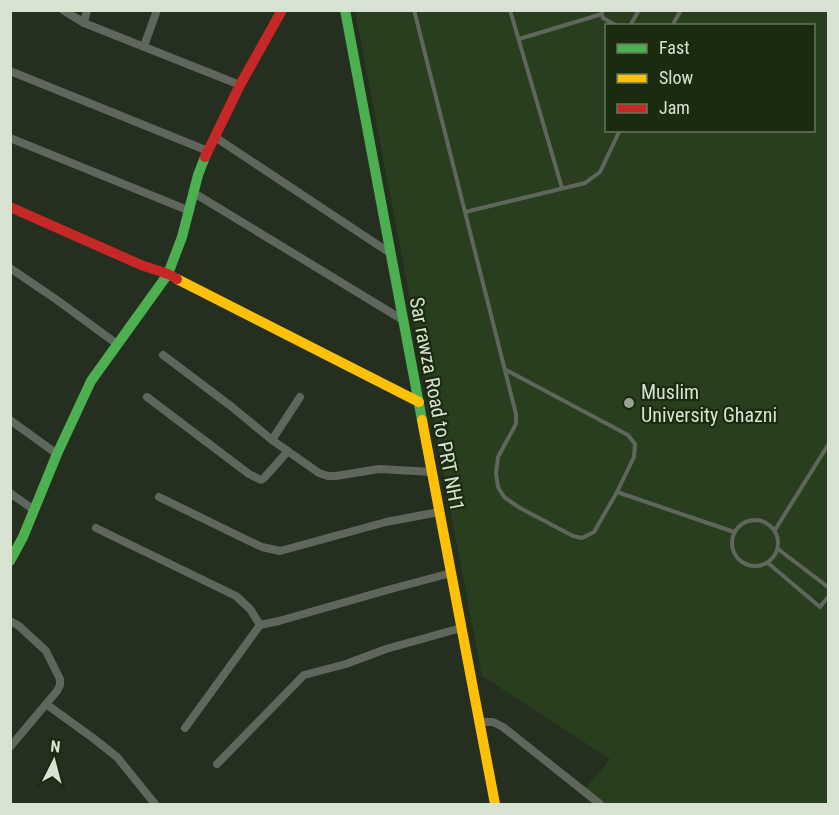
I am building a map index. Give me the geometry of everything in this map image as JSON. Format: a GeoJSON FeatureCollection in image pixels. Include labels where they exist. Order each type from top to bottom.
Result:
{"type":"FeatureCollection","features":[{"type":"Feature","properties":{"kind":"street"},"geometry":{"type":"LineString","coordinates":[[63,10],[84,22],[240,85]]}},
{"type":"Feature","properties":{"kind":"street"},"geometry":{"type":"LineString","coordinates":[[84,22],[87,10]]}},
{"type":"Feature","properties":{"kind":"street"},"geometry":{"type":"LineString","coordinates":[[144,46],[157,10]]}},
{"type":"Feature","properties":{"kind":"street"},"geometry":{"type":"LineString","coordinates":[[10,561],[23,537],[57,454],[91,381],[168,273],[182,237],[198,175],[208,151],[240,85],[282,10]]}},
{"type":"Feature","properties":{"kind":"street","name":"Sar rawza Road to PRT NH1"},"geometry":{"type":"LineString","coordinates":[[345,10],[495,804]]}},
{"type":"Feature","properties":{"kind":"street"},"geometry":{"type":"LineString","coordinates":[[10,71],[208,151]]}},
{"type":"Feature","properties":{"kind":"street"},"geometry":{"type":"LineString","coordinates":[[215,136],[390,253]]}},
{"type":"Feature","properties":{"kind":"street"},"geometry":{"type":"LineString","coordinates":[[10,138],[190,211]]}},
{"type":"Feature","properties":{"kind":"street"},"geometry":{"type":"LineString","coordinates":[[194,193],[403,320]]}},
{"type":"Feature","properties":{"kind":"street"},"geometry":{"type":"LineString","coordinates":[[10,207],[141,265],[168,273],[418,402]]}},
{"type":"Feature","properties":{"kind":"street"},"geometry":{"type":"LineString","coordinates":[[10,268],[117,344]]}},
{"type":"Feature","properties":{"kind":"street"},"geometry":{"type":"LineString","coordinates":[[163,355],[272,440],[328,476],[380,469],[432,472]]}},
{"type":"Feature","properties":{"kind":"street"},"geometry":{"type":"LineString","coordinates":[[147,397],[258,479],[264,478],[288,451]]}},
{"type":"Feature","properties":{"kind":"street"},"geometry":{"type":"LineString","coordinates":[[272,440],[300,397]]}},
{"type":"Feature","properties":{"kind":"street"},"geometry":{"type":"LineString","coordinates":[[10,420],[57,454]]}},
{"type":"Feature","properties":{"kind":"street"},"geometry":{"type":"LineString","coordinates":[[10,493],[34,510]]}},
{"type":"Feature","properties":{"kind":"street"},"geometry":{"type":"LineString","coordinates":[[159,497],[262,547],[280,551],[386,522],[439,512]]}},
{"type":"Feature","properties":{"kind":"street"},"geometry":{"type":"LineString","coordinates":[[96,528],[236,596],[250,609],[260,625]]}},
{"type":"Feature","properties":{"kind":"street"},"geometry":{"type":"LineString","coordinates":[[185,728],[260,625],[451,573]]}},
{"type":"Feature","properties":{"kind":"street"},"geometry":{"type":"LineString","coordinates":[[10,621],[19,626],[46,651],[60,679],[57,691],[14,737],[10,747]]}},
{"type":"Feature","properties":{"kind":"street"},"geometry":{"type":"LineString","coordinates":[[217,764],[304,675],[461,628]]}},
{"type":"Feature","properties":{"kind":"street"},"geometry":{"type":"LineString","coordinates":[[46,704],[117,757],[156,804]]}},
{"type":"Feature","properties":{"kind":"street"},"geometry":{"type":"LineString","coordinates":[[479,722],[493,722],[503,727],[600,804]]}},
{"type":"Feature","properties":{"kind":"lane"},"geometry":{"type":"LineString","coordinates":[[414,10],[516,414],[516,424],[498,458],[496,473],[498,487],[504,497],[520,508],[573,536],[582,538],[594,532],[633,458],[635,444],[628,435],[505,370]]}},
{"type":"Feature","properties":{"kind":"lane"},"geometry":{"type":"LineString","coordinates":[[510,10],[562,188]]}},
{"type":"Feature","properties":{"kind":"lane"},"geometry":{"type":"LineString","coordinates":[[631,24],[639,10]]}},
{"type":"Feature","properties":{"kind":"lane"},"geometry":{"type":"LineString","coordinates":[[673,24],[681,10]]}},
{"type":"Feature","properties":{"kind":"lane"},"geometry":{"type":"LineString","coordinates":[[519,39],[602,12],[603,18],[614,24]]}},
{"type":"Feature","properties":{"kind":"lane"},"geometry":{"type":"LineString","coordinates":[[465,212],[585,183],[600,172],[619,132]]}},
{"type":"Feature","properties":{"kind":"lane"},"geometry":{"type":"LineString","coordinates":[[775,531],[828,445]]}},
{"type":"Feature","properties":{"kind":"lane"},"geometry":{"type":"LineString","coordinates":[[617,492],[734,532]]}},
{"type":"Feature","properties":{"kind":"lane"},"geometry":{"type":"LineString","coordinates":[[754,520],[762,521],[775,531],[778,549],[774,558],[768,563],[754,567],[746,565],[735,556],[732,540],[739,526],[754,520]]}},
{"type":"Feature","properties":{"kind":"lane"},"geometry":{"type":"LineString","coordinates":[[778,549],[828,587]]}},
{"type":"Feature","properties":{"kind":"lane"},"geometry":{"type":"LineString","coordinates":[[768,563],[820,607],[828,597]]}},
{"type":"Feature","properties":{"kind":"shaded area","name":"Muslim University Ghazni"},"geometry":{"type":"Polygon","coordinates":[[[355,11],[828,11],[828,804],[605,804],[585,789],[610,759],[482,676],[355,11]]]}},
{"type":"Feature","properties":{"kind":"traffic: fast"},"geometry":{"type":"LineString","coordinates":[[345,10],[422,420]]}},
{"type":"Feature","properties":{"kind":"traffic: fast"},"geometry":{"type":"LineString","coordinates":[[10,561],[23,537],[57,454],[91,381],[168,274],[182,237],[205,157]]}},
{"type":"Feature","properties":{"kind":"traffic: slow"},"geometry":{"type":"LineString","coordinates":[[177,279],[419,402]]}},
{"type":"Feature","properties":{"kind":"traffic: slow"},"geometry":{"type":"LineString","coordinates":[[422,420],[495,804]]}},
{"type":"Feature","properties":{"kind":"traffic: jam"},"geometry":{"type":"LineString","coordinates":[[205,157],[240,85],[282,10]]}},
{"type":"Feature","properties":{"kind":"traffic: jam"},"geometry":{"type":"LineString","coordinates":[[10,207],[177,279]]}},
{"type":"Feature","properties":{"kind":"place","name":"Muslim University Ghazni"},"geometry":{"type":"Point","coordinates":[629,403]}}]}
